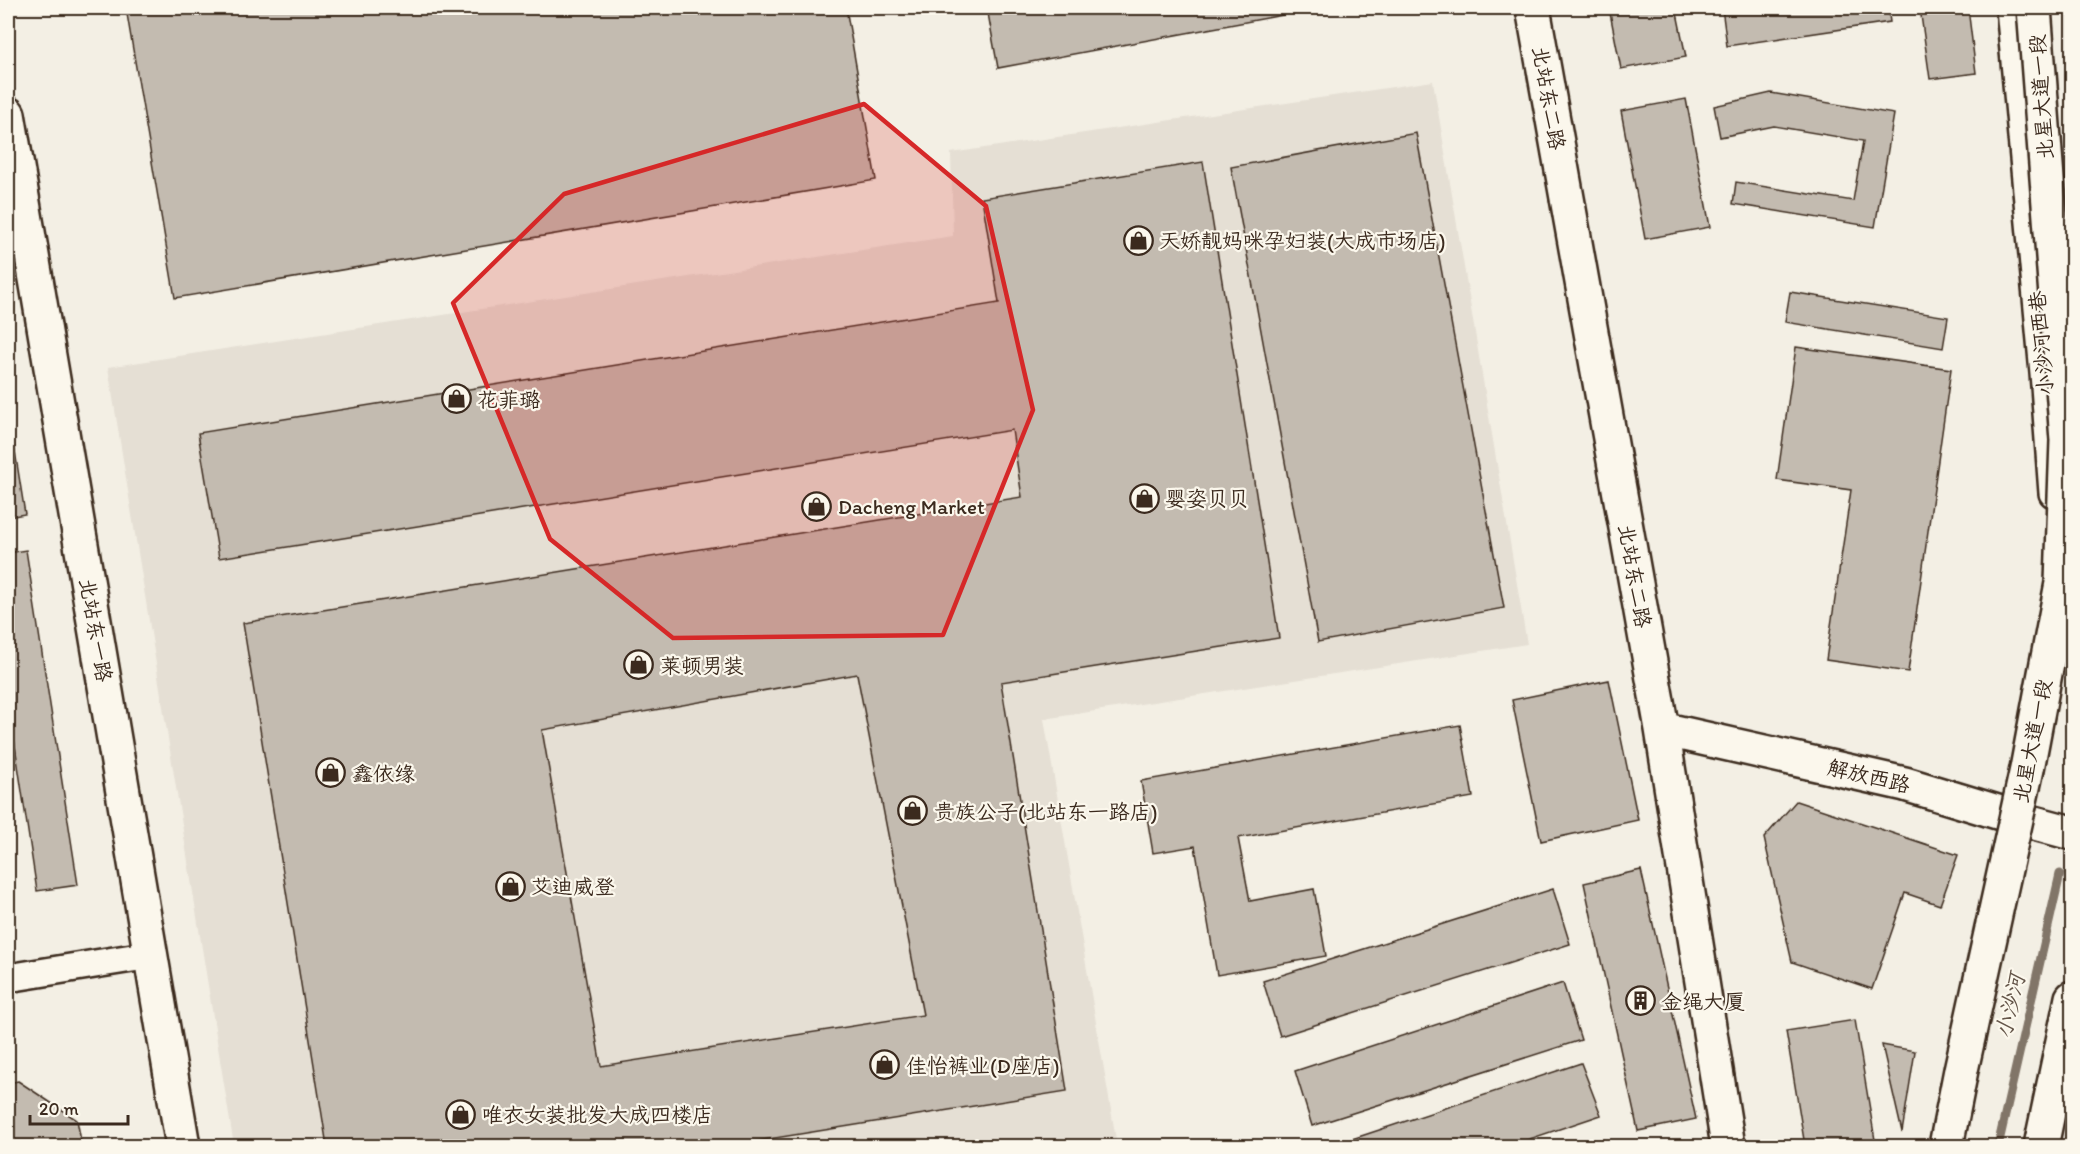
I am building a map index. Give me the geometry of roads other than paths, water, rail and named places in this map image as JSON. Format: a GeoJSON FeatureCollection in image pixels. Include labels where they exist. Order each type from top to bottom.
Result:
{"type":"FeatureCollection","features":[{"type":"Feature","properties":{"kind":"main road","name":"北站东二路"},"geometry":{"type":"LineString","coordinates":[[1533,8],[1662,729],[1728,1146]]}},
{"type":"Feature","properties":{"kind":"main road","name":"北星大道一段"},"geometry":{"type":"LineString","coordinates":[[1946,1146],[2027,769],[2062,583],[2067,440],[2034,8]]}},
{"type":"Feature","properties":{"kind":"main road","name":"北站东一路"},"geometry":{"type":"LineString","coordinates":[[8,114],[183,1146]]}},
{"type":"Feature","properties":{"kind":"main road","name":"解放西路"},"geometry":{"type":"LineString","coordinates":[[1662,729],[1905,783],[2073,833]]}},
{"type":"Feature","properties":{"kind":"main road"},"geometry":{"type":"LineString","coordinates":[[2041,1146],[2073,998]]}},
{"type":"Feature","properties":{"kind":"street","name":"小沙河西巷"},"geometry":{"type":"LineString","coordinates":[[2010,8],[2044,373],[2054,514],[2052,602],[2027,821]]}},
{"type":"Feature","properties":{"kind":"street"},"geometry":{"type":"LineString","coordinates":[[8,978],[151,955]]}},
{"type":"Feature","properties":{"kind":"waterway","name":"小沙河"},"geometry":{"type":"LineString","coordinates":[[1998,1146],[2060,874]]}},
{"type":"Feature","properties":{"kind":"place","name":"天娇靓妈咪孕妇装(大成市场店)"},"geometry":{"type":"Point","coordinates":[1138,240]}},
{"type":"Feature","properties":{"kind":"place","name":"花菲璐"},"geometry":{"type":"Point","coordinates":[456,399]}},
{"type":"Feature","properties":{"kind":"place","name":"婴姿贝贝"},"geometry":{"type":"Point","coordinates":[1144,498]}},
{"type":"Feature","properties":{"kind":"place","name":"Dacheng Market"},"geometry":{"type":"Point","coordinates":[817,506]}},
{"type":"Feature","properties":{"kind":"place","name":"莱顿男装"},"geometry":{"type":"Point","coordinates":[639,665]}},
{"type":"Feature","properties":{"kind":"place","name":"鑫依缘"},"geometry":{"type":"Point","coordinates":[331,773]}},
{"type":"Feature","properties":{"kind":"place","name":"贵族公子(北站东一路店)"},"geometry":{"type":"Point","coordinates":[913,811]}},
{"type":"Feature","properties":{"kind":"place","name":"艾迪威登"},"geometry":{"type":"Point","coordinates":[510,886]}},
{"type":"Feature","properties":{"kind":"place","name":"金绳大厦"},"geometry":{"type":"Point","coordinates":[1640,1001]}},
{"type":"Feature","properties":{"kind":"place","name":"佳怡裤业(D座店)"},"geometry":{"type":"Point","coordinates":[885,1065]}},
{"type":"Feature","properties":{"kind":"place","name":"唯衣女装批发大成四楼店"},"geometry":{"type":"Point","coordinates":[461,1114]}}]}
